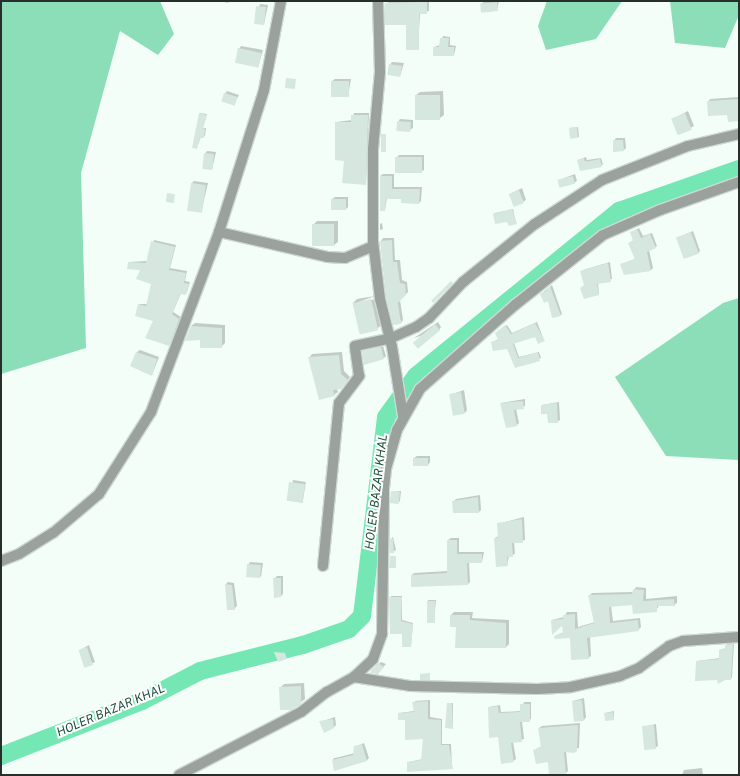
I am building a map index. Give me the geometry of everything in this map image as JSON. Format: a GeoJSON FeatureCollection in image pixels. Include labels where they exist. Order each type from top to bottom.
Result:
{"type":"FeatureCollection","features":[{"type":"Feature","properties":{"kind":"street"},"geometry":{"type":"LineString","coordinates":[[1,561],[19,554],[53,533],[99,494],[123,461],[151,412],[219,232],[264,90],[281,1]]}},
{"type":"Feature","properties":{"kind":"street"},"geometry":{"type":"LineString","coordinates":[[378,1],[380,72],[373,149],[373,246],[380,299],[395,366],[403,412]]}},
{"type":"Feature","properties":{"kind":"street"},"geometry":{"type":"LineString","coordinates":[[323,566],[339,403],[359,376],[354,349],[355,346],[389,338],[416,327],[430,318],[463,282],[535,224],[602,180],[688,146],[739,134]]}},
{"type":"Feature","properties":{"kind":"street"},"geometry":{"type":"LineString","coordinates":[[180,775],[301,712],[327,692],[354,677],[373,659],[381,642],[384,488],[392,443],[403,412],[420,390],[584,248],[603,235],[641,218],[739,182]]}},
{"type":"Feature","properties":{"kind":"street"},"geometry":{"type":"LineString","coordinates":[[219,232],[327,256],[344,258],[373,246]]}},
{"type":"Feature","properties":{"kind":"street"},"geometry":{"type":"LineString","coordinates":[[354,677],[411,686],[537,689],[571,687],[620,676],[639,668],[669,646],[683,642],[739,637]]}},
{"type":"Feature","properties":{"kind":"green space"},"geometry":{"type":"Polygon","coordinates":[[[1,1],[160,1],[174,34],[158,55],[120,31],[81,173],[86,348],[1,374],[1,1]]]}},
{"type":"Feature","properties":{"kind":"green space"},"geometry":{"type":"Polygon","coordinates":[[[547,1],[622,1],[596,39],[546,50],[538,26],[547,1]]]}},
{"type":"Feature","properties":{"kind":"green space"},"geometry":{"type":"Polygon","coordinates":[[[670,1],[739,1],[739,15],[725,48],[675,43],[670,1]]]}},
{"type":"Feature","properties":{"kind":"green space"},"geometry":{"type":"Polygon","coordinates":[[[739,298],[739,460],[666,456],[615,377],[723,303],[739,298]]]}},
{"type":"Feature","properties":{"kind":"building"},"geometry":{"type":"Polygon","coordinates":[[[427,2],[427,14],[419,14],[419,50],[406,50],[406,25],[385,25],[385,3],[427,2]]]}},
{"type":"Feature","properties":{"kind":"building"},"geometry":{"type":"Polygon","coordinates":[[[497,2],[498,11],[481,13],[480,4],[497,2]]]}},
{"type":"Feature","properties":{"kind":"building"},"geometry":{"type":"Polygon","coordinates":[[[256,6],[266,7],[264,25],[254,24],[256,6]]]}},
{"type":"Feature","properties":{"kind":"building"},"geometry":{"type":"Polygon","coordinates":[[[440,38],[449,38],[448,47],[454,47],[454,56],[433,56],[433,47],[439,47],[440,38]]]}},
{"type":"Feature","properties":{"kind":"building"},"geometry":{"type":"Polygon","coordinates":[[[238,48],[261,53],[258,68],[235,63],[238,48]]]}},
{"type":"Feature","properties":{"kind":"building"},"geometry":{"type":"Polygon","coordinates":[[[389,64],[402,66],[400,77],[387,75],[389,64]]]}},
{"type":"Feature","properties":{"kind":"building"},"geometry":{"type":"Polygon","coordinates":[[[286,78],[296,79],[295,89],[285,88],[286,78]]]}},
{"type":"Feature","properties":{"kind":"building"},"geometry":{"type":"Polygon","coordinates":[[[331,81],[349,81],[349,97],[331,97],[331,81]]]}},
{"type":"Feature","properties":{"kind":"building"},"geometry":{"type":"Polygon","coordinates":[[[224,93],[237,97],[235,106],[221,102],[224,93]]]}},
{"type":"Feature","properties":{"kind":"building"},"geometry":{"type":"Polygon","coordinates":[[[415,95],[440,95],[440,120],[415,120],[415,95]]]}},
{"type":"Feature","properties":{"kind":"building"},"geometry":{"type":"Polygon","coordinates":[[[739,99],[739,121],[728,122],[727,115],[708,116],[707,101],[739,99]]]}},
{"type":"Feature","properties":{"kind":"building"},"geometry":{"type":"Polygon","coordinates":[[[199,113],[207,115],[203,128],[205,129],[204,138],[200,138],[197,149],[192,148],[199,113]]]}},
{"type":"Feature","properties":{"kind":"building"},"geometry":{"type":"Polygon","coordinates":[[[685,113],[692,130],[678,135],[671,119],[685,113]]]}},
{"type":"Feature","properties":{"kind":"building"},"geometry":{"type":"Polygon","coordinates":[[[351,115],[368,115],[366,185],[342,183],[344,161],[335,160],[335,122],[351,122],[351,115]]]}},
{"type":"Feature","properties":{"kind":"building"},"geometry":{"type":"Polygon","coordinates":[[[397,121],[411,122],[410,132],[396,131],[397,121]]]}},
{"type":"Feature","properties":{"kind":"building"},"geometry":{"type":"Polygon","coordinates":[[[577,127],[578,138],[570,139],[569,128],[577,127]]]}},
{"type":"Feature","properties":{"kind":"building"},"geometry":{"type":"Polygon","coordinates":[[[381,134],[386,134],[386,152],[381,152],[381,134]]]}},
{"type":"Feature","properties":{"kind":"building"},"geometry":{"type":"Polygon","coordinates":[[[613,140],[623,140],[624,151],[613,152],[613,140]]]}},
{"type":"Feature","properties":{"kind":"building"},"geometry":{"type":"Polygon","coordinates":[[[204,153],[214,154],[212,170],[202,169],[204,153]]]}},
{"type":"Feature","properties":{"kind":"building"},"geometry":{"type":"Polygon","coordinates":[[[395,157],[422,157],[422,173],[395,173],[395,157]]]}},
{"type":"Feature","properties":{"kind":"building"},"geometry":{"type":"Polygon","coordinates":[[[584,158],[585,162],[600,159],[602,167],[580,171],[577,160],[584,158]]]}},
{"type":"Feature","properties":{"kind":"building"},"geometry":{"type":"Polygon","coordinates":[[[380,176],[392,176],[392,189],[420,189],[419,204],[401,203],[401,199],[386,199],[385,211],[380,211],[380,176]]]}},
{"type":"Feature","properties":{"kind":"building"},"geometry":{"type":"Polygon","coordinates":[[[573,176],[575,184],[559,188],[557,180],[573,176]]]}},
{"type":"Feature","properties":{"kind":"building"},"geometry":{"type":"Polygon","coordinates":[[[191,183],[206,185],[202,213],[187,211],[191,183]]]}},
{"type":"Feature","properties":{"kind":"building"},"geometry":{"type":"Polygon","coordinates":[[[519,190],[524,203],[514,207],[509,194],[519,190]]]}},
{"type":"Feature","properties":{"kind":"building"},"geometry":{"type":"Polygon","coordinates":[[[167,193],[175,194],[174,203],[166,202],[167,193]]]}},
{"type":"Feature","properties":{"kind":"building"},"geometry":{"type":"Polygon","coordinates":[[[331,199],[346,199],[346,210],[331,210],[331,199]]]}},
{"type":"Feature","properties":{"kind":"building"},"geometry":{"type":"Polygon","coordinates":[[[512,209],[517,224],[509,226],[507,222],[495,224],[493,214],[512,209]]]}},
{"type":"Feature","properties":{"kind":"building"},"geometry":{"type":"Polygon","coordinates":[[[312,224],[334,224],[334,246],[312,246],[312,224]]]}},
{"type":"Feature","properties":{"kind":"building"},"geometry":{"type":"Polygon","coordinates":[[[637,229],[641,238],[650,234],[656,248],[647,252],[651,271],[624,275],[620,264],[635,259],[628,243],[633,241],[630,232],[637,229]]]}},
{"type":"Feature","properties":{"kind":"building"},"geometry":{"type":"Polygon","coordinates":[[[691,232],[699,254],[684,259],[676,237],[691,232]]]}},
{"type":"Feature","properties":{"kind":"building"},"geometry":{"type":"Polygon","coordinates":[[[392,240],[393,262],[397,262],[400,283],[405,284],[406,295],[398,303],[401,324],[393,325],[386,297],[380,241],[392,240]]]}},
{"type":"Feature","properties":{"kind":"building"},"geometry":{"type":"Polygon","coordinates":[[[151,241],[175,247],[169,270],[186,273],[184,283],[189,284],[186,295],[180,294],[172,314],[179,319],[169,346],[145,338],[153,321],[135,316],[138,304],[146,306],[151,284],[136,279],[140,270],[127,269],[128,262],[146,263],[151,241]]]}},
{"type":"Feature","properties":{"kind":"building"},"geometry":{"type":"Polygon","coordinates":[[[608,263],[611,282],[597,284],[599,295],[584,299],[580,288],[584,285],[580,271],[608,263]]]}},
{"type":"Feature","properties":{"kind":"building"},"geometry":{"type":"Polygon","coordinates":[[[451,281],[453,283],[433,303],[431,301],[451,281]]]}},
{"type":"Feature","properties":{"kind":"building"},"geometry":{"type":"Polygon","coordinates":[[[550,286],[561,316],[552,318],[548,301],[544,303],[540,294],[546,291],[550,286]]]}},
{"type":"Feature","properties":{"kind":"building"},"geometry":{"type":"Polygon","coordinates":[[[371,299],[378,330],[360,334],[352,303],[371,299]]]}},
{"type":"Feature","properties":{"kind":"building"},"geometry":{"type":"Polygon","coordinates":[[[535,323],[545,341],[538,344],[535,337],[513,344],[518,358],[538,352],[540,361],[515,368],[507,349],[493,351],[491,342],[498,340],[495,333],[505,325],[511,334],[535,323]]]}},
{"type":"Feature","properties":{"kind":"building"},"geometry":{"type":"Polygon","coordinates":[[[435,324],[440,330],[418,349],[413,343],[435,324]]]}},
{"type":"Feature","properties":{"kind":"building"},"geometry":{"type":"Polygon","coordinates":[[[191,326],[222,328],[222,348],[200,348],[200,340],[185,341],[191,326]]]}},
{"type":"Feature","properties":{"kind":"building"},"geometry":{"type":"Polygon","coordinates":[[[381,347],[384,359],[364,365],[362,351],[381,347]]]}},
{"type":"Feature","properties":{"kind":"building"},"geometry":{"type":"Polygon","coordinates":[[[136,352],[157,359],[152,376],[130,366],[136,352]]]}},
{"type":"Feature","properties":{"kind":"building"},"geometry":{"type":"Polygon","coordinates":[[[339,355],[341,374],[348,380],[341,389],[333,390],[335,396],[319,400],[308,357],[339,355]]]}},
{"type":"Feature","properties":{"kind":"building"},"geometry":{"type":"Polygon","coordinates":[[[461,392],[465,414],[453,416],[449,394],[461,392]]]}},
{"type":"Feature","properties":{"kind":"building"},"geometry":{"type":"Polygon","coordinates":[[[523,401],[524,409],[514,410],[517,426],[506,428],[500,403],[523,401]]]}},
{"type":"Feature","properties":{"kind":"building"},"geometry":{"type":"Polygon","coordinates":[[[557,403],[558,423],[548,423],[547,414],[541,414],[541,405],[557,403]]]}},
{"type":"Feature","properties":{"kind":"building"},"geometry":{"type":"Polygon","coordinates":[[[413,458],[428,458],[428,466],[413,466],[413,458]]]}},
{"type":"Feature","properties":{"kind":"building"},"geometry":{"type":"Polygon","coordinates":[[[289,482],[305,484],[303,503],[287,501],[289,482]]]}},
{"type":"Feature","properties":{"kind":"building"},"geometry":{"type":"Polygon","coordinates":[[[391,491],[400,492],[399,504],[390,503],[391,491]]]}},
{"type":"Feature","properties":{"kind":"building"},"geometry":{"type":"Polygon","coordinates":[[[478,497],[479,513],[453,513],[452,501],[478,497]]]}},
{"type":"Feature","properties":{"kind":"building"},"geometry":{"type":"Polygon","coordinates":[[[522,519],[523,543],[512,543],[513,557],[507,557],[508,566],[496,567],[494,538],[498,538],[497,523],[522,519]]]}},
{"type":"Feature","properties":{"kind":"building"},"geometry":{"type":"Polygon","coordinates":[[[390,539],[393,539],[394,553],[390,553],[390,539]]]}},
{"type":"Feature","properties":{"kind":"building"},"geometry":{"type":"Polygon","coordinates":[[[447,540],[457,540],[457,554],[482,554],[482,563],[467,563],[468,585],[411,587],[411,575],[447,573],[447,540]]]}},
{"type":"Feature","properties":{"kind":"building"},"geometry":{"type":"Polygon","coordinates":[[[390,556],[396,556],[396,568],[389,568],[390,556]]]}},
{"type":"Feature","properties":{"kind":"building"},"geometry":{"type":"Polygon","coordinates":[[[247,564],[261,565],[260,578],[246,577],[247,564]]]}},
{"type":"Feature","properties":{"kind":"building"},"geometry":{"type":"Polygon","coordinates":[[[273,578],[281,578],[281,597],[274,598],[273,578]]]}},
{"type":"Feature","properties":{"kind":"building"},"geometry":{"type":"Polygon","coordinates":[[[225,584],[232,585],[235,610],[227,610],[225,584]]]}},
{"type":"Feature","properties":{"kind":"building"},"geometry":{"type":"Polygon","coordinates":[[[633,589],[644,590],[643,601],[674,599],[675,606],[657,606],[657,612],[633,614],[632,605],[609,607],[610,623],[638,620],[639,631],[587,638],[589,659],[571,660],[570,638],[555,639],[554,636],[563,633],[562,626],[552,635],[551,620],[563,619],[563,615],[575,614],[575,629],[594,623],[588,595],[632,594],[633,589]]]}},
{"type":"Feature","properties":{"kind":"building"},"geometry":{"type":"Polygon","coordinates":[[[389,597],[402,597],[401,621],[413,624],[411,647],[402,647],[402,634],[390,634],[389,597]]]}},
{"type":"Feature","properties":{"kind":"building"},"geometry":{"type":"Polygon","coordinates":[[[427,601],[435,601],[435,623],[427,623],[427,601]]]}},
{"type":"Feature","properties":{"kind":"building"},"geometry":{"type":"Polygon","coordinates":[[[450,615],[470,615],[470,620],[506,623],[506,648],[455,648],[456,627],[450,627],[450,615]]]}},
{"type":"Feature","properties":{"kind":"building"},"geometry":{"type":"Polygon","coordinates":[[[733,644],[731,680],[725,680],[718,684],[717,680],[695,681],[696,661],[719,659],[719,650],[725,649],[725,645],[733,644]]]}},
{"type":"Feature","properties":{"kind":"building"},"geometry":{"type":"Polygon","coordinates":[[[87,647],[93,665],[84,668],[78,650],[87,647]]]}},
{"type":"Feature","properties":{"kind":"building"},"geometry":{"type":"Polygon","coordinates":[[[274,652],[285,653],[287,659],[278,662],[274,652]]]}},
{"type":"Feature","properties":{"kind":"building"},"geometry":{"type":"Polygon","coordinates":[[[378,663],[384,667],[378,674],[370,673],[378,663]]]}},
{"type":"Feature","properties":{"kind":"building"},"geometry":{"type":"Polygon","coordinates":[[[430,673],[430,680],[420,680],[420,674],[430,673]]]}},
{"type":"Feature","properties":{"kind":"building"},"geometry":{"type":"Polygon","coordinates":[[[301,686],[301,704],[291,710],[280,710],[279,687],[301,686]]]}},
{"type":"Feature","properties":{"kind":"building"},"geometry":{"type":"Polygon","coordinates":[[[582,700],[584,721],[574,722],[572,701],[582,700]]]}},
{"type":"Feature","properties":{"kind":"building"},"geometry":{"type":"Polygon","coordinates":[[[428,701],[428,719],[441,720],[441,745],[449,745],[453,769],[407,772],[407,762],[421,760],[423,739],[405,740],[405,720],[398,720],[398,713],[414,712],[412,702],[428,701]]]}},
{"type":"Feature","properties":{"kind":"building"},"geometry":{"type":"Polygon","coordinates":[[[447,703],[452,703],[453,729],[445,728],[447,703]]]}},
{"type":"Feature","properties":{"kind":"building"},"geometry":{"type":"Polygon","coordinates":[[[520,704],[530,704],[530,722],[520,722],[522,742],[511,743],[514,762],[501,764],[498,737],[489,738],[488,707],[498,706],[499,713],[520,712],[520,704]]]}},
{"type":"Feature","properties":{"kind":"building"},"geometry":{"type":"Polygon","coordinates":[[[613,712],[614,720],[605,721],[604,713],[613,712]]]}},
{"type":"Feature","properties":{"kind":"building"},"geometry":{"type":"Polygon","coordinates":[[[333,719],[334,728],[324,733],[319,721],[333,719]]]}},
{"type":"Feature","properties":{"kind":"building"},"geometry":{"type":"Polygon","coordinates":[[[578,725],[577,751],[574,753],[564,752],[566,774],[549,775],[548,762],[536,764],[533,750],[541,747],[538,728],[578,725]]]}},
{"type":"Feature","properties":{"kind":"building"},"geometry":{"type":"Polygon","coordinates":[[[654,725],[656,749],[644,750],[642,726],[654,725]]]}},
{"type":"Feature","properties":{"kind":"building"},"geometry":{"type":"Polygon","coordinates":[[[362,744],[367,761],[334,771],[332,760],[353,755],[354,746],[362,744]]]}},
{"type":"Feature","properties":{"kind":"waterway","name":"HOLER BAZAR KHAL"},"geometry":{"type":"LineString","coordinates":[[1,756],[142,701],[200,671],[303,645],[349,629],[362,616],[386,417],[416,376],[619,211],[739,169]]}}]}
